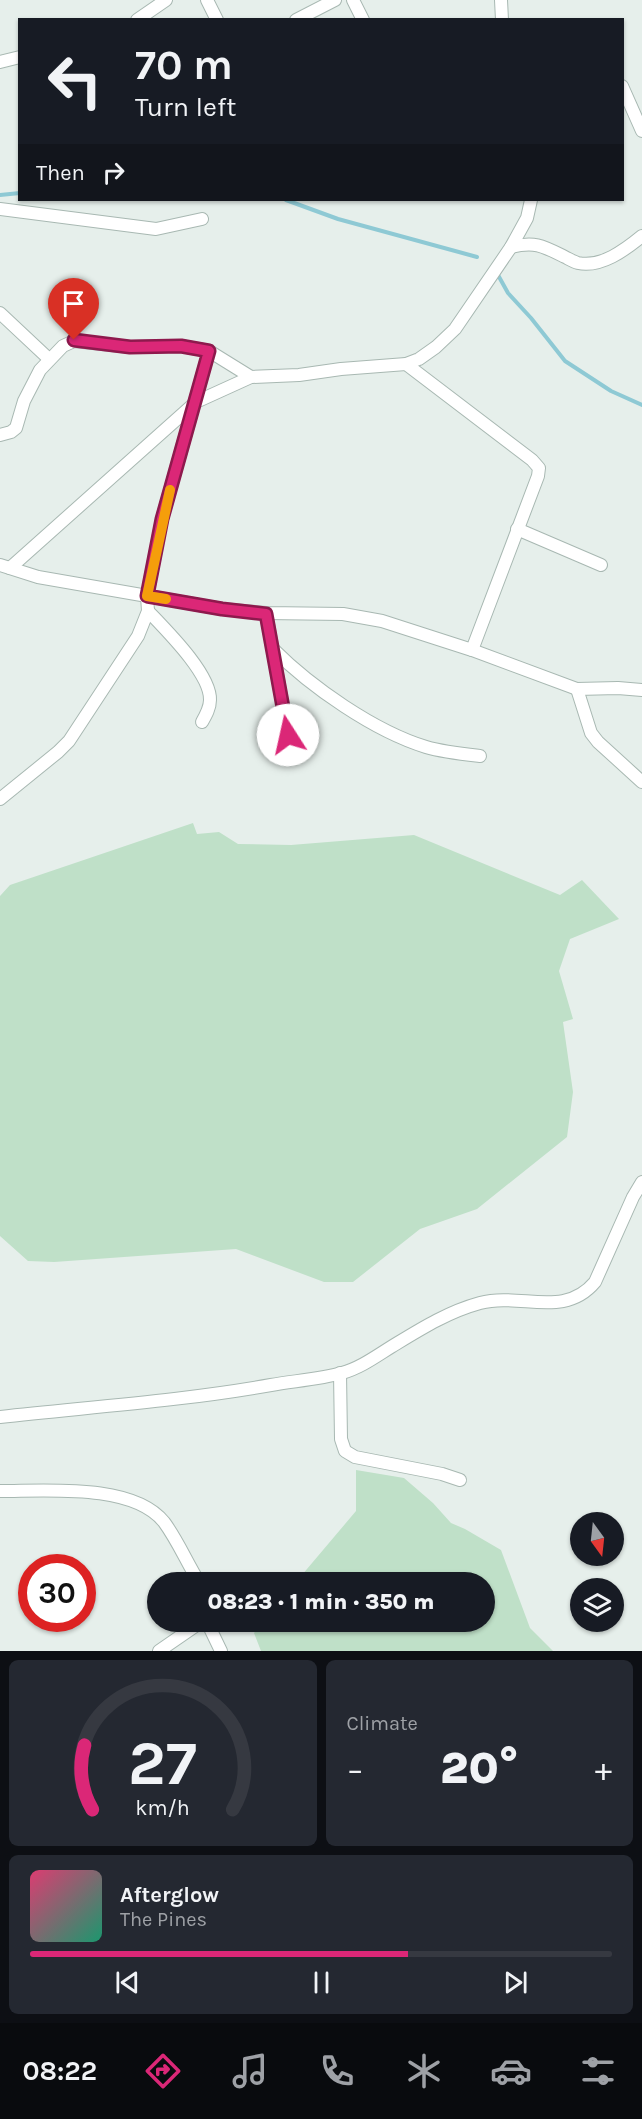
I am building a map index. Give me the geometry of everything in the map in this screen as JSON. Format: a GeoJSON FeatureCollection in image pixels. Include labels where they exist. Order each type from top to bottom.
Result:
{"type":"FeatureCollection","features":[{"type":"Feature","properties":{"kind":"street"},"geometry":{"type":"LineString","coordinates":[[140,18],[166,0]]}},
{"type":"Feature","properties":{"kind":"street"},"geometry":{"type":"LineString","coordinates":[[207,0],[216,18]]}},
{"type":"Feature","properties":{"kind":"street"},"geometry":{"type":"LineString","coordinates":[[300,18],[335,0]]}},
{"type":"Feature","properties":{"kind":"street"},"geometry":{"type":"LineString","coordinates":[[353,0],[362,18]]}},
{"type":"Feature","properties":{"kind":"street"},"geometry":{"type":"LineString","coordinates":[[501,0],[502,18]]}},
{"type":"Feature","properties":{"kind":"street"},"geometry":{"type":"LineString","coordinates":[[0,62],[18,58]]}},
{"type":"Feature","properties":{"kind":"street"},"geometry":{"type":"LineString","coordinates":[[624,90],[642,131]]}},
{"type":"Feature","properties":{"kind":"street"},"geometry":{"type":"LineString","coordinates":[[5,566],[196,402],[251,377],[299,375],[406,364],[428,353],[455,329],[511,248],[527,218],[531,201]]}},
{"type":"Feature","properties":{"kind":"street"},"geometry":{"type":"LineString","coordinates":[[0,209],[156,229],[202,219]]}},
{"type":"Feature","properties":{"kind":"street"},"geometry":{"type":"LineString","coordinates":[[511,248],[528,243],[538,245],[578,263],[597,263],[616,255],[642,236]]}},
{"type":"Feature","properties":{"kind":"street"},"geometry":{"type":"LineString","coordinates":[[0,314],[49,359]]}},
{"type":"Feature","properties":{"kind":"street"},"geometry":{"type":"LineString","coordinates":[[0,435],[16,428],[24,401],[40,370],[63,346],[74,340],[130,347],[181,346],[209,351],[251,377]]}},
{"type":"Feature","properties":{"kind":"street"},"geometry":{"type":"LineString","coordinates":[[0,799],[69,741],[138,636],[148,611],[147,596],[162,519],[209,351]]}},
{"type":"Feature","properties":{"kind":"street"},"geometry":{"type":"LineString","coordinates":[[406,364],[537,464],[539,468],[538,477],[472,650]]}},
{"type":"Feature","properties":{"kind":"street"},"geometry":{"type":"LineString","coordinates":[[517,529],[601,565]]}},
{"type":"Feature","properties":{"kind":"street"},"geometry":{"type":"LineString","coordinates":[[5,566],[38,577],[222,609],[266,614],[343,614],[382,621],[472,650],[577,689],[642,690]]}},
{"type":"Feature","properties":{"kind":"street"},"geometry":{"type":"LineString","coordinates":[[148,611],[182,649],[207,686],[210,699],[208,711],[202,722]]}},
{"type":"Feature","properties":{"kind":"street"},"geometry":{"type":"LineString","coordinates":[[266,614],[288,735]]}},
{"type":"Feature","properties":{"kind":"street"},"geometry":{"type":"LineString","coordinates":[[273,649],[316,685],[361,716],[397,736],[428,748],[480,756]]}},
{"type":"Feature","properties":{"kind":"street"},"geometry":{"type":"LineString","coordinates":[[577,689],[591,733],[642,782]]}},
{"type":"Feature","properties":{"kind":"street"},"geometry":{"type":"LineString","coordinates":[[0,1418],[220,1394],[340,1373],[367,1362],[427,1325],[465,1308],[497,1300],[562,1303],[586,1293],[596,1282],[633,1197],[642,1182]]}},
{"type":"Feature","properties":{"kind":"street"},"geometry":{"type":"LineString","coordinates":[[340,1373],[341,1439],[345,1451],[355,1457],[442,1474],[460,1480]]}},
{"type":"Feature","properties":{"kind":"street"},"geometry":{"type":"LineString","coordinates":[[0,1491],[108,1494],[140,1503],[162,1521],[193,1572]]}},
{"type":"Feature","properties":{"kind":"street"},"geometry":{"type":"LineString","coordinates":[[159,1651],[187,1632]]}},
{"type":"Feature","properties":{"kind":"street"},"geometry":{"type":"LineString","coordinates":[[212,1632],[221,1651]]}},
{"type":"Feature","properties":{"kind":"green space"},"geometry":{"type":"Polygon","coordinates":[[[193,823],[197,834],[219,832],[238,844],[291,845],[414,835],[560,895],[582,880],[619,919],[570,939],[559,971],[573,1019],[563,1022],[573,1092],[567,1137],[477,1209],[420,1229],[353,1282],[324,1282],[236,1249],[54,1262],[28,1261],[0,1236],[0,896],[10,885],[193,823]]]}},
{"type":"Feature","properties":{"kind":"green space"},"geometry":{"type":"Polygon","coordinates":[[[356,1470],[404,1478],[433,1503],[451,1523],[501,1550],[530,1628],[553,1651],[261,1651],[255,1632],[495,1632],[495,1572],[304,1572],[356,1511],[356,1470]]]}},
{"type":"Feature","properties":{"kind":"waterway"},"geometry":{"type":"LineString","coordinates":[[0,195],[18,193]]}},
{"type":"Feature","properties":{"kind":"waterway"},"geometry":{"type":"LineString","coordinates":[[289,201],[338,219],[477,257]]}},
{"type":"Feature","properties":{"kind":"waterway"},"geometry":{"type":"LineString","coordinates":[[498,275],[508,293],[565,361],[611,391],[642,405]]}},
{"type":"Feature","properties":{"kind":"slow traffic"},"geometry":{"type":"LineString","coordinates":[[166,599],[147,596],[170,490]]}},
{"type":"Feature","properties":{"kind":"route"},"geometry":{"type":"LineString","coordinates":[[74,340],[130,347],[181,346],[209,351],[162,519],[147,596],[266,614],[288,735]]}}]}
